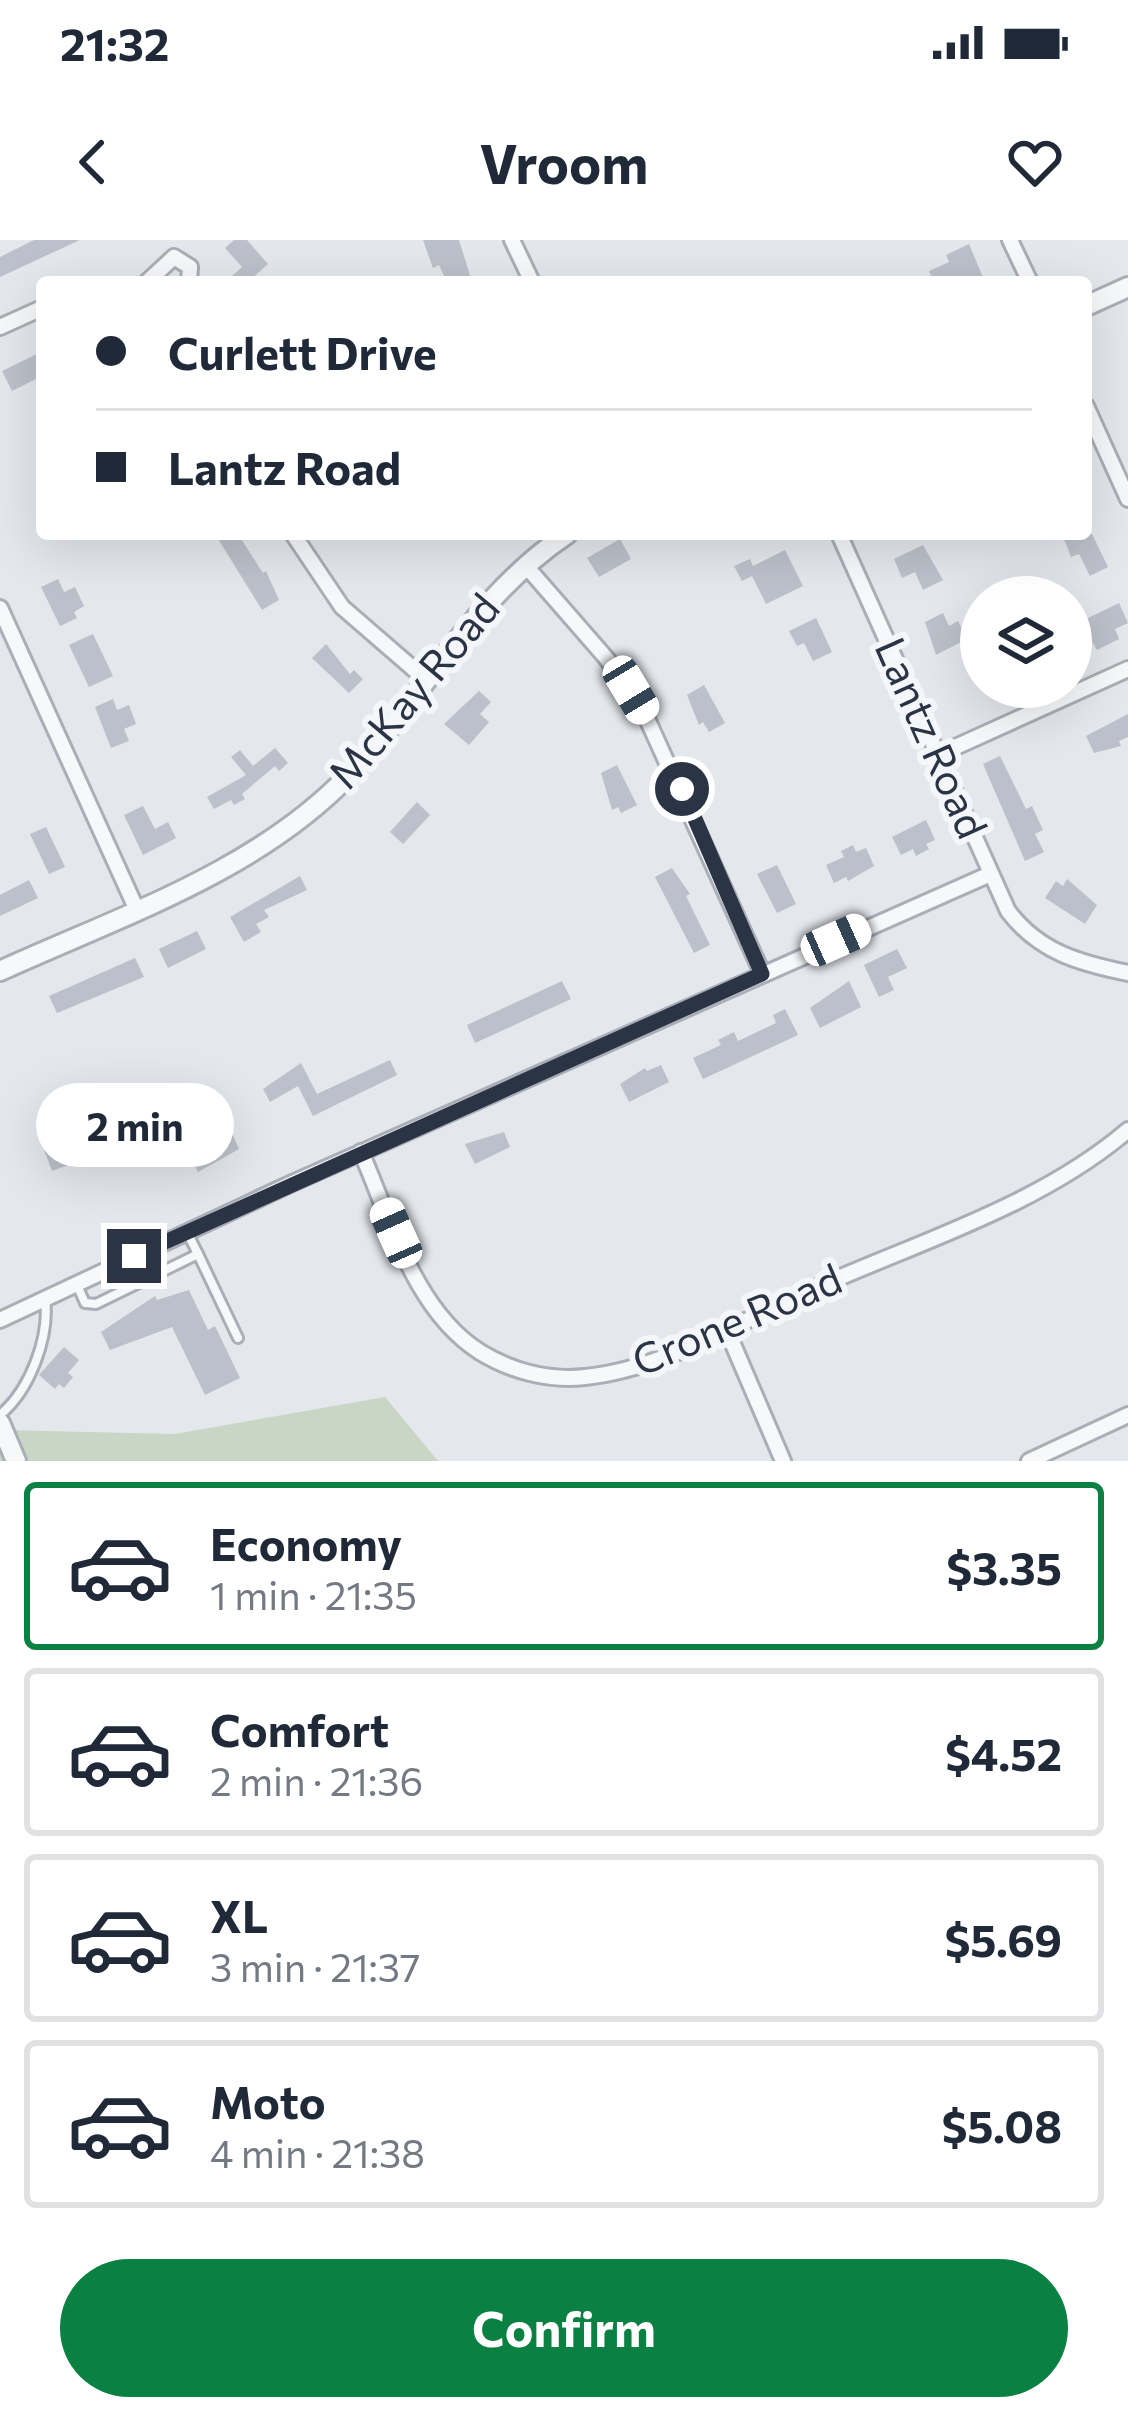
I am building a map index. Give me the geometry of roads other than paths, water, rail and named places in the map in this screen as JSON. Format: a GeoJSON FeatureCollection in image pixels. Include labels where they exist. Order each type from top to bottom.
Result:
{"type":"FeatureCollection","features":[{"type":"Feature","properties":{"kind":"street"},"geometry":{"type":"LineString","coordinates":[[512,240],[529,276]]}},
{"type":"Feature","properties":{"kind":"street"},"geometry":{"type":"LineString","coordinates":[[1010,240],[1027,276]]}},
{"type":"Feature","properties":{"kind":"street"},"geometry":{"type":"LineString","coordinates":[[153,276],[174,257],[190,267],[189,276]]}},
{"type":"Feature","properties":{"kind":"street"},"geometry":{"type":"LineString","coordinates":[[1092,303],[1128,287]]}},
{"type":"Feature","properties":{"kind":"street"},"geometry":{"type":"LineString","coordinates":[[0,327],[36,311]]}},
{"type":"Feature","properties":{"kind":"street"},"geometry":{"type":"LineString","coordinates":[[1092,419],[1128,499]]}},
{"type":"Feature","properties":{"kind":"street"},"geometry":{"type":"LineString","coordinates":[[297,540],[342,607],[424,679]]}},
{"type":"Feature","properties":{"kind":"street","name":"McKay Road"},"geometry":{"type":"LineString","coordinates":[[0,971],[247,854],[290,826],[348,776],[475,614],[558,540]]}},
{"type":"Feature","properties":{"kind":"street","name":"Lantz Road"},"geometry":{"type":"LineString","coordinates":[[0,1320],[361,1152],[988,874],[940,754],[842,540]]}},
{"type":"Feature","properties":{"kind":"street"},"geometry":{"type":"LineString","coordinates":[[526,566],[608,659],[644,712],[762,974]]}},
{"type":"Feature","properties":{"kind":"street"},"geometry":{"type":"LineString","coordinates":[[0,608],[136,908]]}},
{"type":"Feature","properties":{"kind":"street"},"geometry":{"type":"LineString","coordinates":[[940,754],[1128,669]]}},
{"type":"Feature","properties":{"kind":"street"},"geometry":{"type":"LineString","coordinates":[[988,874],[1016,922],[1044,946],[1083,964],[1128,973]]}},
{"type":"Feature","properties":{"kind":"street","name":"Crone Road"},"geometry":{"type":"LineString","coordinates":[[361,1152],[423,1290],[452,1329],[494,1359],[530,1373],[581,1378],[656,1360],[1029,1193],[1084,1164],[1128,1130]]}},
{"type":"Feature","properties":{"kind":"street"},"geometry":{"type":"LineString","coordinates":[[726,1328],[783,1461]]}},
{"type":"Feature","properties":{"kind":"street"},"geometry":{"type":"LineString","coordinates":[[1029,1461],[1128,1415]]}},
{"type":"Feature","properties":{"kind":"street"},"geometry":{"type":"LineString","coordinates":[[0,1419],[16,1461]]}},
{"type":"Feature","properties":{"kind":"lane"},"geometry":{"type":"LineString","coordinates":[[187,1232],[238,1338]]}},
{"type":"Feature","properties":{"kind":"lane"},"geometry":{"type":"LineString","coordinates":[[76,1283],[90,1306],[198,1254]]}},
{"type":"Feature","properties":{"kind":"lane"},"geometry":{"type":"LineString","coordinates":[[0,1419],[17,1401],[48,1324],[45,1299]]}}]}
